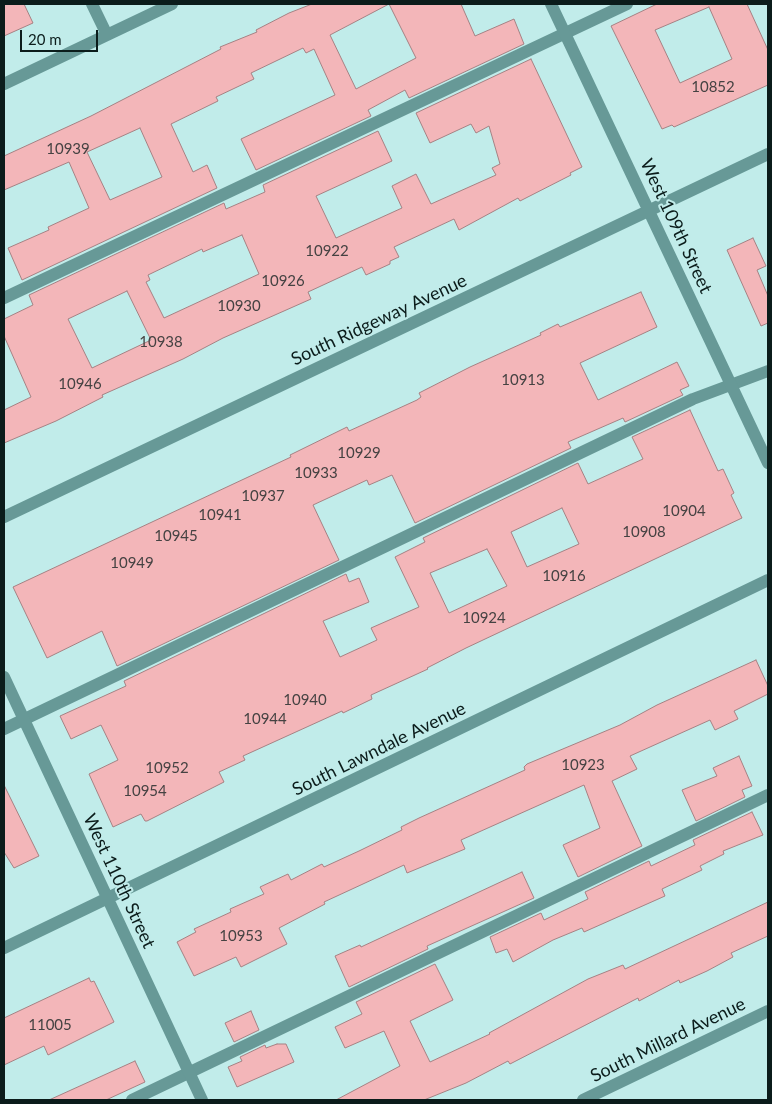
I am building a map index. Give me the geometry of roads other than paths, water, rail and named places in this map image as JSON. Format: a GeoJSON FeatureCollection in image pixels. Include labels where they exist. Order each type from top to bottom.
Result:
{"type":"FeatureCollection","features":[{"type":"Feature","properties":{"kind":"street"},"geometry":{"type":"LineString","coordinates":[[92,4],[106,35]]}},
{"type":"Feature","properties":{"kind":"street"},"geometry":{"type":"LineString","coordinates":[[4,84],[172,4]]}},
{"type":"Feature","properties":{"kind":"street","name":"West 109th Street"},"geometry":{"type":"LineString","coordinates":[[552,4],[768,463]]}},
{"type":"Feature","properties":{"kind":"street"},"geometry":{"type":"LineString","coordinates":[[4,298],[627,4]]}},
{"type":"Feature","properties":{"kind":"street","name":"South Ridgeway Avenue"},"geometry":{"type":"LineString","coordinates":[[4,517],[768,154]]}},
{"type":"Feature","properties":{"kind":"street"},"geometry":{"type":"LineString","coordinates":[[4,729],[693,399],[768,371]]}},
{"type":"Feature","properties":{"kind":"street","name":"South Lawndale Avenue"},"geometry":{"type":"LineString","coordinates":[[4,948],[768,580]]}},
{"type":"Feature","properties":{"kind":"street","name":"West 110th Street"},"geometry":{"type":"LineString","coordinates":[[4,677],[202,1100]]}},
{"type":"Feature","properties":{"kind":"street"},"geometry":{"type":"LineString","coordinates":[[132,1100],[768,795]]}},
{"type":"Feature","properties":{"kind":"street","name":"South Millard Avenue"},"geometry":{"type":"LineString","coordinates":[[583,1100],[768,1012]]}}]}
